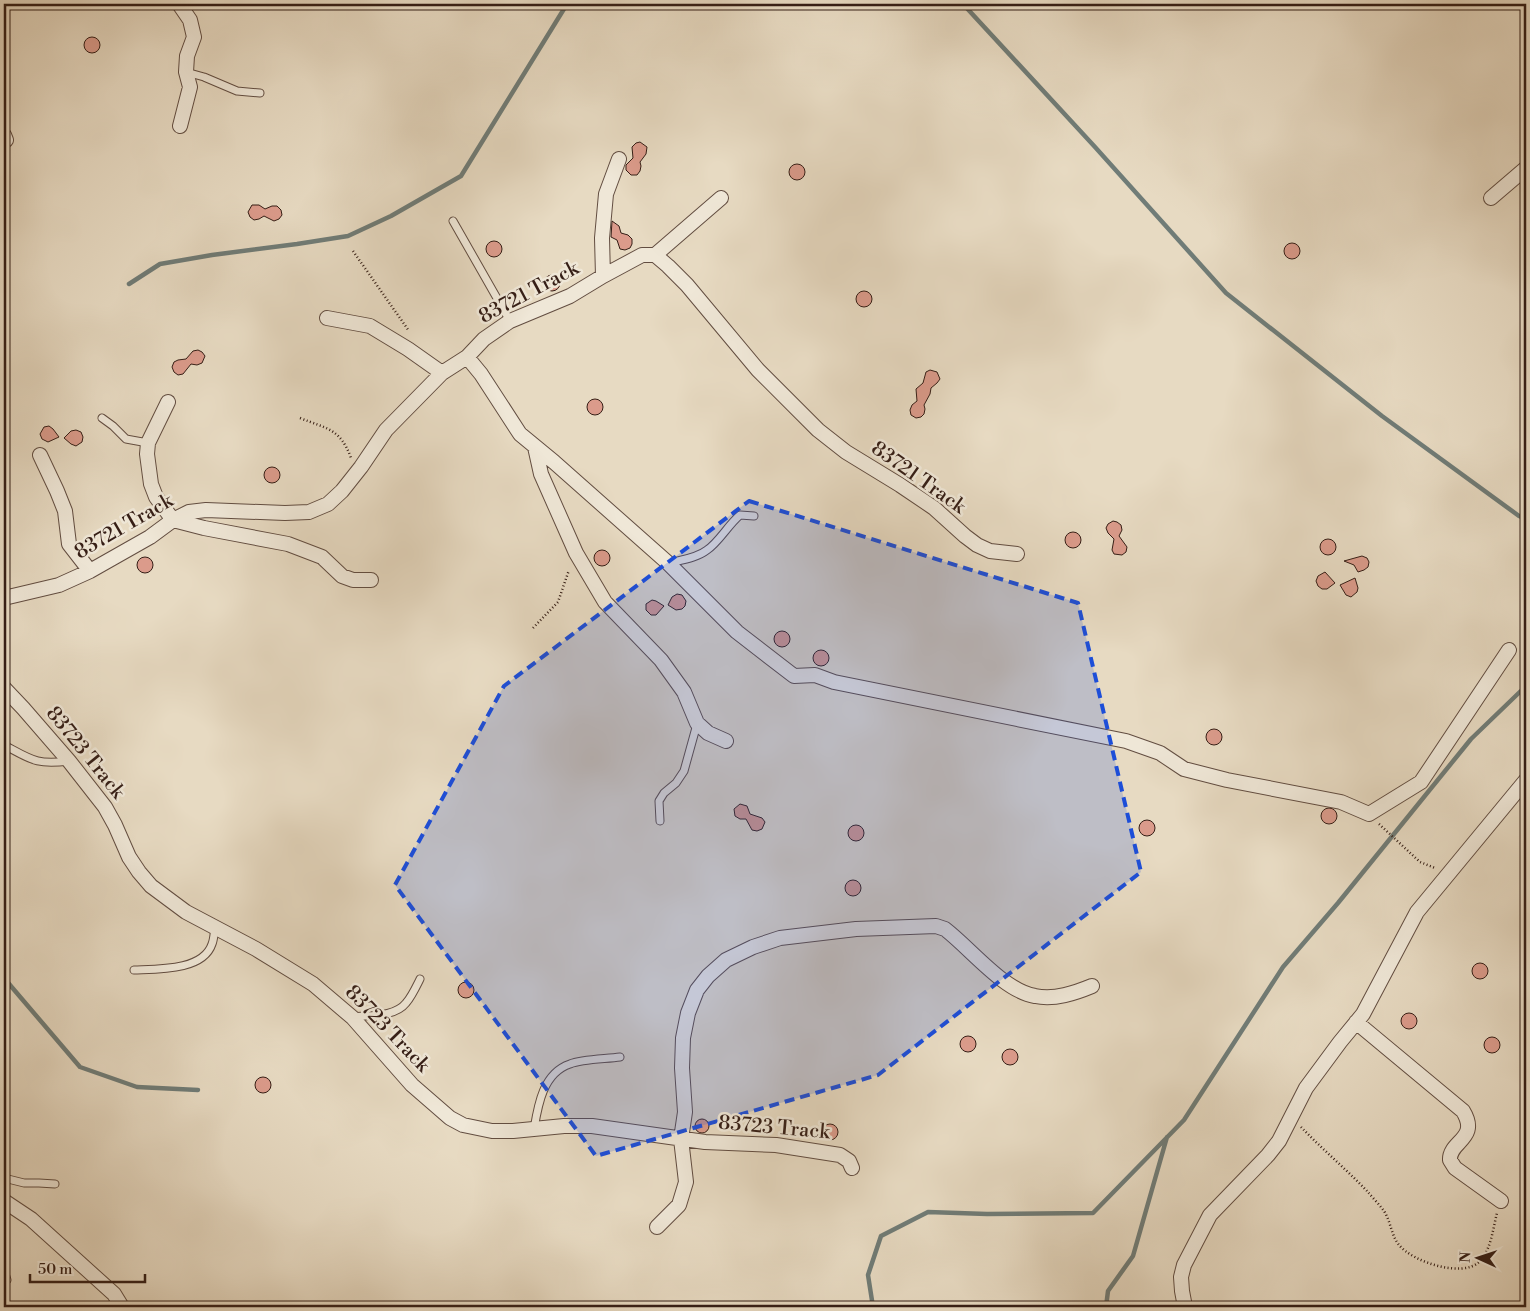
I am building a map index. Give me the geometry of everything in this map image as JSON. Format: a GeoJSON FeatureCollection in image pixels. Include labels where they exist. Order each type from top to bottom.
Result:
{"type":"FeatureCollection","features":[{"type":"Feature","properties":{"kind":"street"},"geometry":{"type":"LineString","coordinates":[[179,4],[190,20],[194,37],[187,56],[186,72],[190,87],[180,126]]}},
{"type":"Feature","properties":{"kind":"street"},"geometry":{"type":"LineString","coordinates":[[603,276],[602,238],[606,194],[619,159]]}},
{"type":"Feature","properties":{"kind":"street"},"geometry":{"type":"LineString","coordinates":[[1491,198],[1526,168]]}},
{"type":"Feature","properties":{"kind":"street"},"geometry":{"type":"LineString","coordinates":[[655,255],[721,198]]}},
{"type":"Feature","properties":{"kind":"street","name":"83721 Track"},"geometry":{"type":"LineString","coordinates":[[4,598],[59,585],[90,571],[150,537],[173,520],[189,512],[206,510],[309,512],[328,504],[342,491],[386,430],[442,373],[467,357],[484,339],[510,321],[570,296],[642,255],[655,255],[687,285],[758,370],[818,430],[846,452],[934,508],[977,545],[990,551],[1017,554]]}},
{"type":"Feature","properties":{"kind":"street"},"geometry":{"type":"LineString","coordinates":[[327,318],[370,326],[442,373]]}},
{"type":"Feature","properties":{"kind":"street"},"geometry":{"type":"LineString","coordinates":[[467,357],[481,374],[520,434],[668,563],[737,632],[794,676],[815,675],[842,684],[1126,741],[1160,753],[1184,769],[1227,780],[1340,802],[1369,814],[1421,782],[1509,650]]}},
{"type":"Feature","properties":{"kind":"street"},"geometry":{"type":"LineString","coordinates":[[168,402],[148,443],[148,462],[151,484],[156,497],[173,520],[288,544],[322,557],[342,576],[353,580],[371,580]]}},
{"type":"Feature","properties":{"kind":"street"},"geometry":{"type":"LineString","coordinates":[[535,447],[541,474],[576,553],[605,602],[661,660],[684,692],[697,723],[708,733],[726,741]]}},
{"type":"Feature","properties":{"kind":"street"},"geometry":{"type":"LineString","coordinates":[[40,455],[58,491],[65,511],[69,544],[90,571]]}},
{"type":"Feature","properties":{"kind":"street","name":"83723 Track"},"geometry":{"type":"LineString","coordinates":[[4,688],[69,761],[105,807],[129,857],[151,886],[180,908],[256,949],[312,984],[353,1018],[401,1074],[450,1118],[463,1125],[485,1130],[513,1131],[564,1126],[592,1126],[681,1139],[734,1144],[776,1145],[835,1154],[844,1157],[852,1168]]}},
{"type":"Feature","properties":{"kind":"street"},"geometry":{"type":"LineString","coordinates":[[1185,1307],[1181,1277],[1184,1265],[1202,1228],[1215,1209],[1268,1155],[1279,1141],[1306,1088],[1363,1014],[1416,912],[1526,780]]}},
{"type":"Feature","properties":{"kind":"street"},"geometry":{"type":"LineString","coordinates":[[657,1227],[679,1205],[686,1182],[681,1139],[686,1112],[682,1068],[688,1013],[696,990],[726,960],[753,947],[780,938],[856,929],[936,926],[950,932],[1004,982],[1022,992],[1035,996],[1049,997],[1072,994],[1092,986]]}},
{"type":"Feature","properties":{"kind":"street"},"geometry":{"type":"LineString","coordinates":[[1356,1022],[1463,1111],[1467,1117],[1467,1131],[1451,1152],[1450,1160],[1455,1168],[1501,1201]]}},
{"type":"Feature","properties":{"kind":"street"},"geometry":{"type":"LineString","coordinates":[[4,1201],[31,1219],[114,1294],[122,1307]]}},
{"type":"Feature","properties":{"kind":"lane"},"geometry":{"type":"LineString","coordinates":[[186,72],[204,77],[237,91],[260,93]]}},
{"type":"Feature","properties":{"kind":"lane"},"geometry":{"type":"LineString","coordinates":[[453,222],[510,321]]}},
{"type":"Feature","properties":{"kind":"lane"},"geometry":{"type":"LineString","coordinates":[[102,418],[114,426],[126,439],[148,443]]}},
{"type":"Feature","properties":{"kind":"lane"},"geometry":{"type":"LineString","coordinates":[[668,563],[694,556],[707,550],[730,523],[740,515],[754,516]]}},
{"type":"Feature","properties":{"kind":"lane"},"geometry":{"type":"LineString","coordinates":[[660,820],[659,801],[664,793],[676,783],[684,771],[697,723]]}},
{"type":"Feature","properties":{"kind":"lane"},"geometry":{"type":"LineString","coordinates":[[4,745],[33,760],[46,764],[69,761]]}},
{"type":"Feature","properties":{"kind":"lane"},"geometry":{"type":"LineString","coordinates":[[134,970],[167,969],[195,962],[203,957],[212,945],[215,928]]}},
{"type":"Feature","properties":{"kind":"lane"},"geometry":{"type":"LineString","coordinates":[[353,1018],[388,1013],[400,1009],[406,1003],[420,979]]}},
{"type":"Feature","properties":{"kind":"lane"},"geometry":{"type":"LineString","coordinates":[[534,1129],[539,1102],[544,1088],[552,1076],[569,1064],[620,1057]]}},
{"type":"Feature","properties":{"kind":"lane"},"geometry":{"type":"LineString","coordinates":[[4,1178],[24,1184],[40,1182],[55,1184]]}},
{"type":"Feature","properties":{"kind":"lane"},"geometry":{"type":"LineString","coordinates":[[4,1270],[7,1280]]}},
{"type":"Feature","properties":{"kind":"path"},"geometry":{"type":"LineString","coordinates":[[353,251],[412,336]]}},
{"type":"Feature","properties":{"kind":"path"},"geometry":{"type":"LineString","coordinates":[[300,418],[334,431],[346,444],[356,473]]}},
{"type":"Feature","properties":{"kind":"path"},"geometry":{"type":"LineString","coordinates":[[533,628],[558,602],[569,574],[570,565]]}},
{"type":"Feature","properties":{"kind":"path"},"geometry":{"type":"LineString","coordinates":[[1369,814],[1420,862],[1448,874]]}},
{"type":"Feature","properties":{"kind":"path"},"geometry":{"type":"LineString","coordinates":[[1291,1117],[1366,1190],[1385,1212],[1392,1234],[1400,1247],[1418,1260],[1446,1269],[1478,1264],[1486,1254],[1501,1201]]}},
{"type":"Feature","properties":{"kind":"highlighted area"},"geometry":{"type":"Polygon","coordinates":[[[749,501],[1078,603],[1141,872],[878,1075],[596,1156],[395,885],[504,686],[749,501]]]}},
{"type":"Feature","properties":{"kind":"building"},"geometry":{"type":"Polygon","coordinates":[[[92,37],[100,45],[92,53],[84,45],[92,37]]]}},
{"type":"Feature","properties":{"kind":"building"},"geometry":{"type":"Polygon","coordinates":[[[640,142],[647,147],[646,154],[640,162],[640,171],[637,175],[631,175],[626,170],[626,165],[633,158],[632,147],[640,142]]]}},
{"type":"Feature","properties":{"kind":"building"},"geometry":{"type":"Polygon","coordinates":[[[797,164],[805,172],[797,180],[789,172],[797,164]]]}},
{"type":"Feature","properties":{"kind":"building"},"geometry":{"type":"Polygon","coordinates":[[[252,205],[259,205],[265,209],[277,206],[281,210],[282,215],[274,221],[264,216],[254,220],[248,212],[252,205]]]}},
{"type":"Feature","properties":{"kind":"building"},"geometry":{"type":"Polygon","coordinates":[[[612,221],[619,226],[621,233],[628,235],[632,239],[630,248],[620,249],[617,240],[611,237],[612,221]]]}},
{"type":"Feature","properties":{"kind":"building"},"geometry":{"type":"Polygon","coordinates":[[[494,241],[502,249],[494,257],[486,249],[494,241]]]}},
{"type":"Feature","properties":{"kind":"building"},"geometry":{"type":"Polygon","coordinates":[[[1292,243],[1300,251],[1292,259],[1284,251],[1292,243]]]}},
{"type":"Feature","properties":{"kind":"building"},"geometry":{"type":"Polygon","coordinates":[[[552,275],[560,283],[552,291],[544,283],[552,275]]]}},
{"type":"Feature","properties":{"kind":"building"},"geometry":{"type":"Polygon","coordinates":[[[864,291],[872,299],[864,307],[856,299],[864,291]]]}},
{"type":"Feature","properties":{"kind":"building"},"geometry":{"type":"Polygon","coordinates":[[[198,350],[205,356],[202,363],[197,365],[191,364],[183,374],[178,375],[174,372],[172,367],[174,362],[186,359],[193,351],[198,350]]]}},
{"type":"Feature","properties":{"kind":"building"},"geometry":{"type":"Polygon","coordinates":[[[930,370],[937,372],[940,379],[931,388],[924,405],[924,414],[916,418],[911,415],[910,410],[917,401],[916,389],[923,383],[926,372],[930,370]]]}},
{"type":"Feature","properties":{"kind":"building"},"geometry":{"type":"Polygon","coordinates":[[[595,399],[603,407],[595,415],[587,407],[595,399]]]}},
{"type":"Feature","properties":{"kind":"building"},"geometry":{"type":"Polygon","coordinates":[[[49,426],[59,437],[48,442],[42,439],[40,434],[44,427],[49,426]]]}},
{"type":"Feature","properties":{"kind":"building"},"geometry":{"type":"Polygon","coordinates":[[[71,431],[81,432],[83,437],[82,442],[76,446],[64,438],[71,431]]]}},
{"type":"Feature","properties":{"kind":"building"},"geometry":{"type":"Polygon","coordinates":[[[272,467],[280,475],[272,483],[264,475],[272,467]]]}},
{"type":"Feature","properties":{"kind":"building"},"geometry":{"type":"Polygon","coordinates":[[[1113,521],[1121,525],[1122,530],[1119,536],[1127,547],[1126,552],[1122,555],[1114,554],[1112,550],[1114,539],[1106,528],[1113,521]]]}},
{"type":"Feature","properties":{"kind":"building"},"geometry":{"type":"Polygon","coordinates":[[[1073,532],[1081,540],[1073,548],[1065,540],[1073,532]]]}},
{"type":"Feature","properties":{"kind":"building"},"geometry":{"type":"Polygon","coordinates":[[[1328,539],[1336,547],[1328,555],[1320,547],[1328,539]]]}},
{"type":"Feature","properties":{"kind":"building"},"geometry":{"type":"Polygon","coordinates":[[[602,550],[610,558],[602,566],[594,558],[602,550]]]}},
{"type":"Feature","properties":{"kind":"building"},"geometry":{"type":"Polygon","coordinates":[[[1362,556],[1367,558],[1369,562],[1368,567],[1358,572],[1354,565],[1344,561],[1362,556]]]}},
{"type":"Feature","properties":{"kind":"building"},"geometry":{"type":"Polygon","coordinates":[[[145,557],[153,565],[145,573],[137,565],[145,557]]]}},
{"type":"Feature","properties":{"kind":"building"},"geometry":{"type":"Polygon","coordinates":[[[1325,572],[1335,583],[1327,589],[1322,589],[1316,581],[1318,576],[1325,572]]]}},
{"type":"Feature","properties":{"kind":"building"},"geometry":{"type":"Polygon","coordinates":[[[1355,578],[1358,588],[1357,592],[1351,597],[1346,595],[1340,585],[1355,578]]]}},
{"type":"Feature","properties":{"kind":"building"},"geometry":{"type":"Polygon","coordinates":[[[677,594],[682,595],[686,601],[682,609],[676,610],[668,605],[672,597],[677,594]]]}},
{"type":"Feature","properties":{"kind":"building"},"geometry":{"type":"Polygon","coordinates":[[[652,600],[664,606],[656,615],[651,615],[646,610],[646,604],[652,600]]]}},
{"type":"Feature","properties":{"kind":"building"},"geometry":{"type":"Polygon","coordinates":[[[782,631],[790,639],[782,647],[774,639],[782,631]]]}},
{"type":"Feature","properties":{"kind":"building"},"geometry":{"type":"Polygon","coordinates":[[[821,650],[829,658],[821,666],[813,658],[821,650]]]}},
{"type":"Feature","properties":{"kind":"building"},"geometry":{"type":"Polygon","coordinates":[[[1214,729],[1222,737],[1214,745],[1206,737],[1214,729]]]}},
{"type":"Feature","properties":{"kind":"building"},"geometry":{"type":"Polygon","coordinates":[[[740,804],[747,806],[750,814],[762,818],[765,822],[762,829],[752,830],[746,819],[740,819],[735,816],[734,809],[740,804]]]}},
{"type":"Feature","properties":{"kind":"building"},"geometry":{"type":"Polygon","coordinates":[[[1329,808],[1337,816],[1329,824],[1321,816],[1329,808]]]}},
{"type":"Feature","properties":{"kind":"building"},"geometry":{"type":"Polygon","coordinates":[[[1147,820],[1155,828],[1147,836],[1139,828],[1147,820]]]}},
{"type":"Feature","properties":{"kind":"building"},"geometry":{"type":"Polygon","coordinates":[[[856,825],[864,833],[856,841],[848,833],[856,825]]]}},
{"type":"Feature","properties":{"kind":"building"},"geometry":{"type":"Polygon","coordinates":[[[853,880],[861,888],[853,896],[845,888],[853,880]]]}},
{"type":"Feature","properties":{"kind":"building"},"geometry":{"type":"Polygon","coordinates":[[[1480,963],[1488,971],[1480,979],[1472,971],[1480,963]]]}},
{"type":"Feature","properties":{"kind":"building"},"geometry":{"type":"Polygon","coordinates":[[[466,982],[474,990],[466,998],[458,990],[466,982]]]}},
{"type":"Feature","properties":{"kind":"building"},"geometry":{"type":"Polygon","coordinates":[[[1409,1013],[1417,1021],[1409,1029],[1401,1021],[1409,1013]]]}},
{"type":"Feature","properties":{"kind":"building"},"geometry":{"type":"Polygon","coordinates":[[[968,1036],[976,1044],[968,1052],[960,1044],[968,1036]]]}},
{"type":"Feature","properties":{"kind":"building"},"geometry":{"type":"Polygon","coordinates":[[[1492,1037],[1500,1045],[1492,1053],[1484,1045],[1492,1037]]]}},
{"type":"Feature","properties":{"kind":"building"},"geometry":{"type":"Polygon","coordinates":[[[1010,1049],[1018,1057],[1010,1065],[1002,1057],[1010,1049]]]}},
{"type":"Feature","properties":{"kind":"building"},"geometry":{"type":"Polygon","coordinates":[[[263,1077],[271,1085],[263,1093],[255,1085],[263,1077]]]}},
{"type":"Feature","properties":{"kind":"building"},"geometry":{"type":"Polygon","coordinates":[[[699,1119],[705,1119],[709,1126],[705,1133],[699,1133],[695,1129],[695,1123],[699,1119]]]}},
{"type":"Feature","properties":{"kind":"building"},"geometry":{"type":"Polygon","coordinates":[[[830,1124],[838,1132],[830,1140],[822,1132],[830,1124]]]}},
{"type":"Feature","properties":{"kind":"waterway"},"geometry":{"type":"LineString","coordinates":[[129,284],[160,264],[348,236],[391,216],[461,176],[567,4]]}},
{"type":"Feature","properties":{"kind":"waterway"},"geometry":{"type":"LineString","coordinates":[[963,4],[1226,293],[1382,416],[1519,516],[1526,519]]}},
{"type":"Feature","properties":{"kind":"waterway"},"geometry":{"type":"LineString","coordinates":[[873,1307],[868,1275],[881,1236],[928,1212],[987,1214],[1093,1213],[1184,1120],[1283,967],[1338,903],[1471,739],[1526,686]]}},
{"type":"Feature","properties":{"kind":"waterway"},"geometry":{"type":"LineString","coordinates":[[4,978],[80,1067],[137,1087],[198,1090]]}},
{"type":"Feature","properties":{"kind":"waterway"},"geometry":{"type":"LineString","coordinates":[[1106,1307],[1108,1291],[1133,1256],[1167,1137]]}}]}
